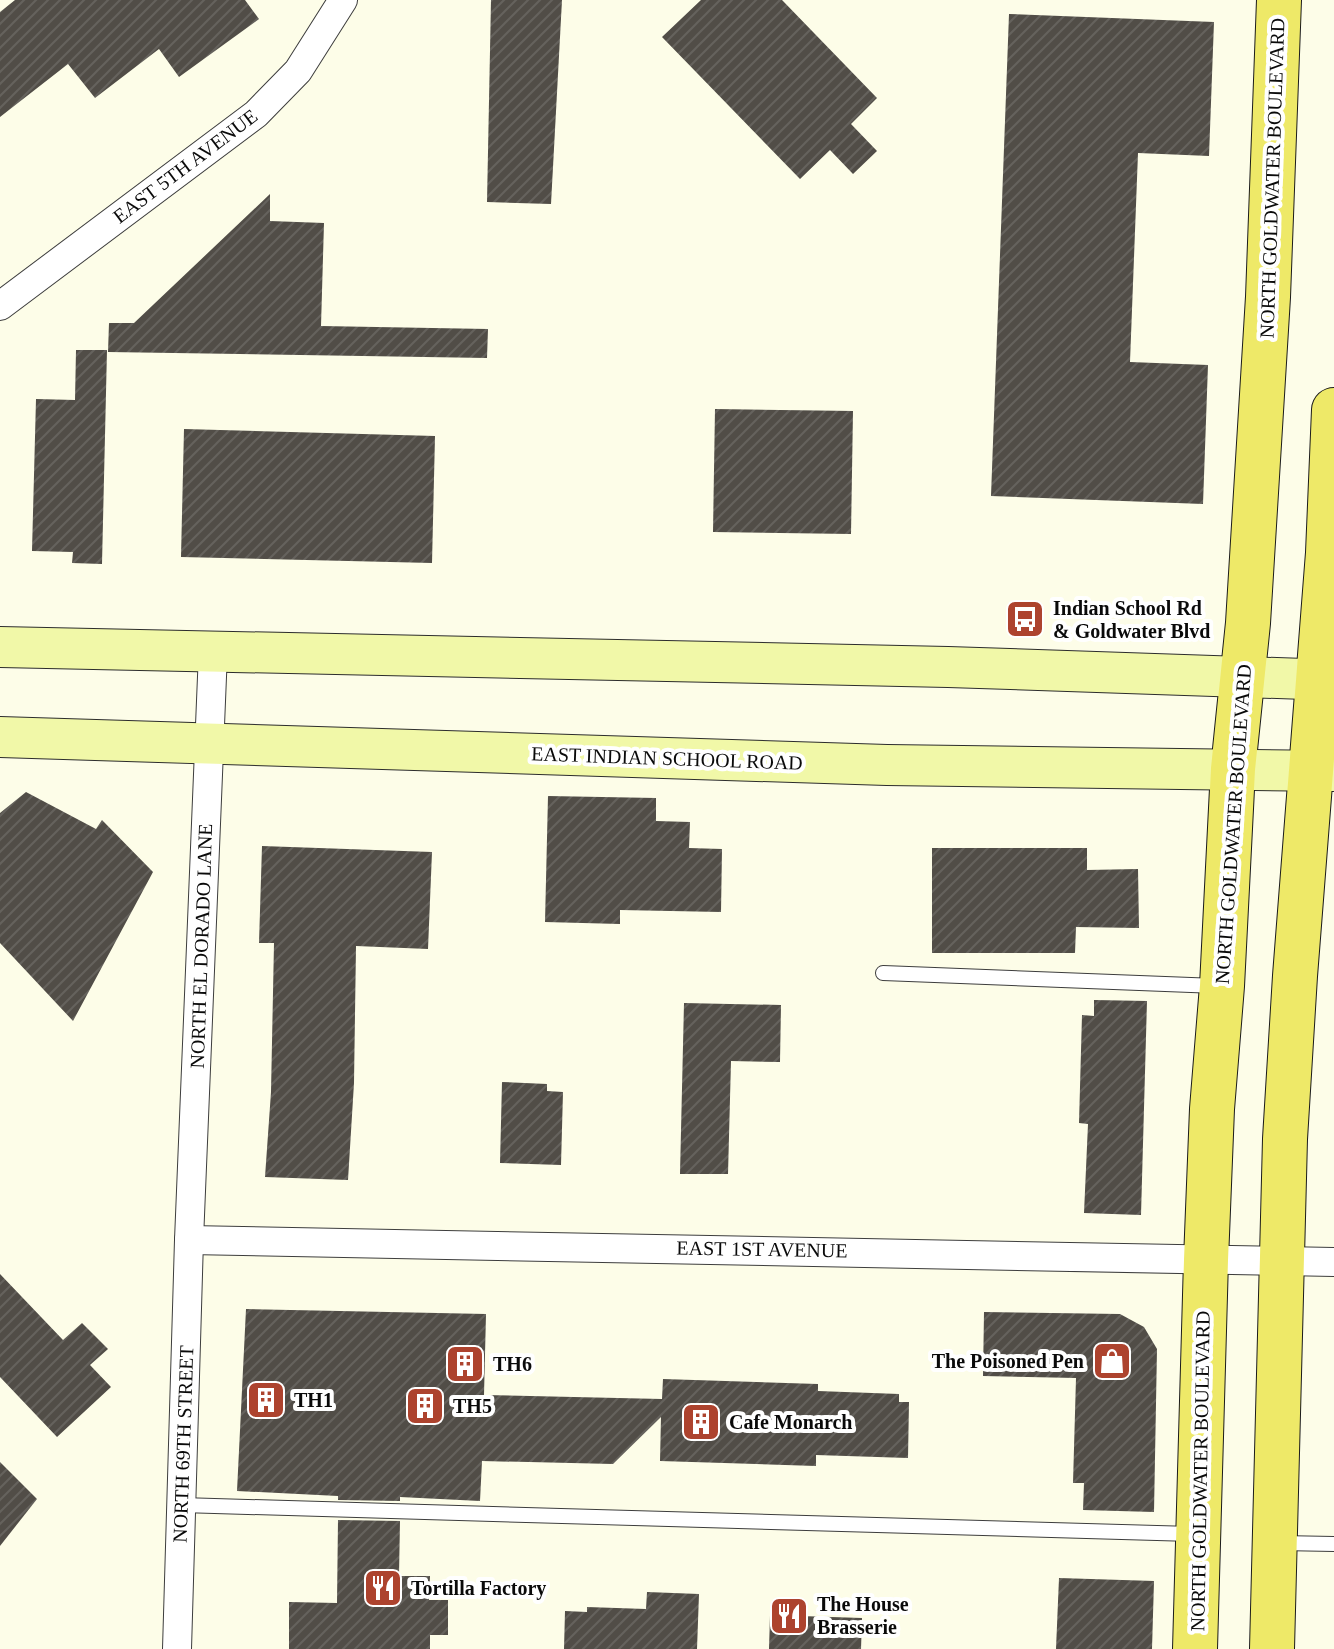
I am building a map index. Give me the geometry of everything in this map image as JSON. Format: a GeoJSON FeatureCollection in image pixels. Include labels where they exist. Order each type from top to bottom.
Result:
{"type":"FeatureCollection","features":[{"type":"Feature","properties":{"kind":"main road","name":"NORTH GOLDWATER BOULEVARD"},"geometry":{"type":"LineString","coordinates":[[1195,1649],[1212,1109],[1233,769],[1243,675],[1268,297],[1279,0]]}},
{"type":"Feature","properties":{"kind":"main road"},"geometry":{"type":"LineString","coordinates":[[1272,1649],[1281,1262],[1293,1002],[1323,771],[1334,410]]}},
{"type":"Feature","properties":{"kind":"main road"},"geometry":{"type":"LineString","coordinates":[[0,647],[1243,675],[1327,680]]}},
{"type":"Feature","properties":{"kind":"main road","name":"EAST INDIAN SCHOOL ROAD"},"geometry":{"type":"LineString","coordinates":[[0,737],[887,765],[1323,771]]}},
{"type":"Feature","properties":{"kind":"street","name":"EAST 5TH AVENUE"},"geometry":{"type":"LineString","coordinates":[[0,306],[256,114],[298,71],[343,0]]}},
{"type":"Feature","properties":{"kind":"street","name":"NORTH EL DORADO LANE"},"geometry":{"type":"LineString","coordinates":[[189,1240],[213,652]]}},
{"type":"Feature","properties":{"kind":"street","name":"EAST 1ST AVENUE"},"geometry":{"type":"LineString","coordinates":[[189,1240],[1334,1262]]}},
{"type":"Feature","properties":{"kind":"street","name":"NORTH 69TH STREET"},"geometry":{"type":"LineString","coordinates":[[177,1649],[189,1240]]}},
{"type":"Feature","properties":{"kind":"lane"},"geometry":{"type":"LineString","coordinates":[[883,973],[1222,986]]}},
{"type":"Feature","properties":{"kind":"lane"},"geometry":{"type":"LineString","coordinates":[[181,1505],[1198,1534]]}},
{"type":"Feature","properties":{"kind":"lane"},"geometry":{"type":"LineString","coordinates":[[1275,1543],[1334,1544]]}},
{"type":"Feature","properties":{"kind":"building"},"geometry":{"type":"Polygon","coordinates":[[[15,0],[245,0],[259,19],[179,77],[159,49],[95,98],[68,64],[0,117],[0,12],[15,0]]]}},
{"type":"Feature","properties":{"kind":"building"},"geometry":{"type":"Polygon","coordinates":[[[491,0],[562,0],[551,204],[487,202],[491,0]]]}},
{"type":"Feature","properties":{"kind":"building"},"geometry":{"type":"Polygon","coordinates":[[[701,0],[782,0],[877,98],[851,124],[877,151],[853,174],[830,150],[800,179],[662,37],[701,0]]]}},
{"type":"Feature","properties":{"kind":"building"},"geometry":{"type":"Polygon","coordinates":[[[1009,14],[1214,22],[1209,156],[1138,153],[1130,362],[1208,365],[1203,504],[991,496],[1009,14]]]}},
{"type":"Feature","properties":{"kind":"building"},"geometry":{"type":"Polygon","coordinates":[[[270,194],[270,221],[324,223],[321,326],[488,329],[487,358],[108,352],[109,323],[134,323],[270,194]]]}},
{"type":"Feature","properties":{"kind":"building"},"geometry":{"type":"Polygon","coordinates":[[[76,350],[107,350],[102,564],[72,563],[73,552],[32,551],[36,399],[75,400],[76,350]]]}},
{"type":"Feature","properties":{"kind":"building"},"geometry":{"type":"Polygon","coordinates":[[[715,409],[853,411],[851,534],[713,532],[715,409]]]}},
{"type":"Feature","properties":{"kind":"building"},"geometry":{"type":"Polygon","coordinates":[[[184,429],[435,436],[432,563],[181,557],[184,429]]]}},
{"type":"Feature","properties":{"kind":"building"},"geometry":{"type":"Polygon","coordinates":[[[26,792],[96,829],[102,820],[153,872],[73,1021],[0,943],[0,813],[26,792]]]}},
{"type":"Feature","properties":{"kind":"building"},"geometry":{"type":"Polygon","coordinates":[[[548,796],[656,798],[656,821],[690,822],[689,848],[722,849],[721,912],[620,910],[620,924],[545,922],[548,796]]]}},
{"type":"Feature","properties":{"kind":"building"},"geometry":{"type":"Polygon","coordinates":[[[262,846],[432,852],[428,949],[356,946],[354,1083],[348,1180],[265,1177],[271,1092],[274,943],[259,943],[262,846]]]}},
{"type":"Feature","properties":{"kind":"building"},"geometry":{"type":"Polygon","coordinates":[[[932,848],[1087,848],[1087,870],[1138,869],[1139,928],[1076,927],[1075,953],[932,953],[932,848]]]}},
{"type":"Feature","properties":{"kind":"building"},"geometry":{"type":"Polygon","coordinates":[[[1094,1000],[1147,1001],[1141,1215],[1084,1213],[1088,1124],[1079,1123],[1082,1015],[1094,1016],[1094,1000]]]}},
{"type":"Feature","properties":{"kind":"building"},"geometry":{"type":"Polygon","coordinates":[[[684,1003],[781,1005],[780,1062],[731,1061],[728,1174],[680,1174],[684,1003]]]}},
{"type":"Feature","properties":{"kind":"building"},"geometry":{"type":"Polygon","coordinates":[[[502,1082],[547,1084],[547,1091],[563,1092],[561,1165],[500,1163],[502,1082]]]}},
{"type":"Feature","properties":{"kind":"building"},"geometry":{"type":"Polygon","coordinates":[[[0,1274],[63,1340],[82,1323],[108,1349],[90,1365],[111,1387],[57,1437],[0,1377],[0,1274]]]}},
{"type":"Feature","properties":{"kind":"building"},"geometry":{"type":"Polygon","coordinates":[[[246,1309],[486,1314],[484,1395],[662,1399],[663,1379],[818,1384],[818,1391],[899,1394],[899,1402],[909,1402],[908,1458],[816,1455],[816,1466],[660,1461],[661,1417],[613,1464],[482,1461],[480,1501],[400,1497],[400,1501],[338,1500],[338,1496],[237,1491],[246,1309]]]}},
{"type":"Feature","properties":{"kind":"building"},"geometry":{"type":"Polygon","coordinates":[[[984,1312],[1120,1314],[1144,1327],[1157,1349],[1154,1512],[1083,1510],[1084,1483],[1073,1483],[1076,1378],[983,1376],[984,1312]]]}},
{"type":"Feature","properties":{"kind":"building"},"geometry":{"type":"Polygon","coordinates":[[[0,1462],[37,1499],[0,1546],[0,1462]]]}},
{"type":"Feature","properties":{"kind":"building","name":"Tortilla Factory"},"geometry":{"type":"Polygon","coordinates":[[[338,1520],[400,1521],[399,1576],[430,1576],[429,1600],[448,1600],[448,1635],[430,1635],[430,1649],[289,1649],[289,1602],[337,1603],[338,1520]]]}},
{"type":"Feature","properties":{"kind":"building"},"geometry":{"type":"Polygon","coordinates":[[[1059,1578],[1154,1581],[1152,1649],[1056,1649],[1059,1578]]]}},
{"type":"Feature","properties":{"kind":"building"},"geometry":{"type":"Polygon","coordinates":[[[647,1592],[699,1594],[697,1649],[564,1649],[565,1611],[587,1612],[587,1607],[646,1609],[647,1592]]]}},
{"type":"Feature","properties":{"kind":"building","name":"The House Brasserie"},"geometry":{"type":"Polygon","coordinates":[[[770,1615],[862,1618],[861,1649],[769,1649],[770,1615]]]}},
{"type":"Feature","properties":{"kind":"place","name":"Indian School Rd & Goldwater Blvd"},"geometry":{"type":"Point","coordinates":[1025,619]}},
{"type":"Feature","properties":{"kind":"place","name":"The Poisoned Pen"},"geometry":{"type":"Point","coordinates":[1112,1361]}},
{"type":"Feature","properties":{"kind":"place","name":"TH6"},"geometry":{"type":"Point","coordinates":[465,1364]}},
{"type":"Feature","properties":{"kind":"place","name":"TH1"},"geometry":{"type":"Point","coordinates":[266,1400]}},
{"type":"Feature","properties":{"kind":"place","name":"TH5"},"geometry":{"type":"Point","coordinates":[425,1406]}},
{"type":"Feature","properties":{"kind":"place","name":"Cafe Monarch"},"geometry":{"type":"Point","coordinates":[701,1422]}},
{"type":"Feature","properties":{"kind":"place","name":"Tortilla Factory"},"geometry":{"type":"Point","coordinates":[383,1588]}},
{"type":"Feature","properties":{"kind":"place","name":"The House Brasserie"},"geometry":{"type":"Point","coordinates":[789,1616]}}]}
